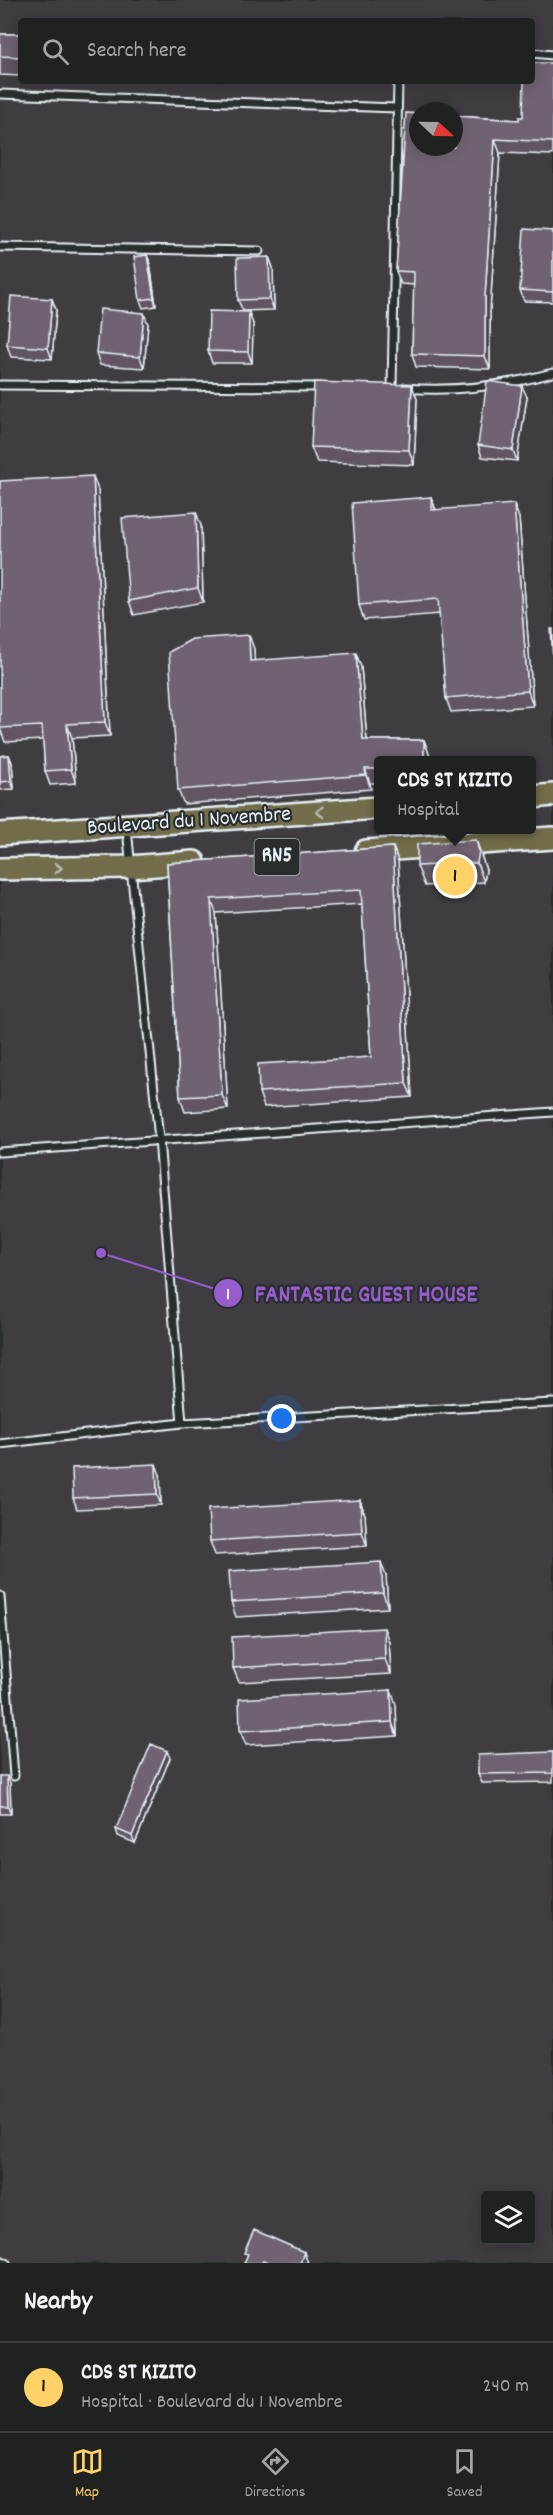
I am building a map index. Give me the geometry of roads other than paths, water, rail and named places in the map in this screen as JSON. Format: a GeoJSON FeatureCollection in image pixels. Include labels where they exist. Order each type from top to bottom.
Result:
{"type":"FeatureCollection","features":[{"type":"Feature","properties":{"kind":"main road"},"geometry":{"type":"LineString","coordinates":[[536,797],[553,795]]}},
{"type":"Feature","properties":{"kind":"main road","name":"Boulevard du 1 Novembre"},"geometry":{"type":"LineString","coordinates":[[0,834],[374,808]]}},
{"type":"Feature","properties":{"kind":"main road"},"geometry":{"type":"LineString","coordinates":[[345,852],[511,835],[553,838]]}},
{"type":"Feature","properties":{"kind":"main road","name":"Boulevard du 1 Novembre"},"geometry":{"type":"LineString","coordinates":[[0,869],[130,867],[214,861]]}},
{"type":"Feature","properties":{"kind":"lane"},"geometry":{"type":"LineString","coordinates":[[535,53],[553,55]]}},
{"type":"Feature","properties":{"kind":"lane"},"geometry":{"type":"LineString","coordinates":[[392,387],[398,84]]}},
{"type":"Feature","properties":{"kind":"lane"},"geometry":{"type":"LineString","coordinates":[[0,94],[398,108]]}},
{"type":"Feature","properties":{"kind":"lane"},"geometry":{"type":"LineString","coordinates":[[0,247],[260,251]]}},
{"type":"Feature","properties":{"kind":"lane"},"geometry":{"type":"LineString","coordinates":[[380,387],[459,389],[522,381],[553,373]]}},
{"type":"Feature","properties":{"kind":"lane"},"geometry":{"type":"LineString","coordinates":[[0,385],[333,387]]}},
{"type":"Feature","properties":{"kind":"lane"},"geometry":{"type":"LineString","coordinates":[[126,826],[159,1139],[182,1423]]}},
{"type":"Feature","properties":{"kind":"lane"},"geometry":{"type":"LineString","coordinates":[[0,1152],[553,1112]]}},
{"type":"Feature","properties":{"kind":"lane"},"geometry":{"type":"LineString","coordinates":[[0,1444],[182,1423],[553,1403]]}},
{"type":"Feature","properties":{"kind":"lane"},"geometry":{"type":"LineString","coordinates":[[0,1596],[14,1776]]}},
{"type":"Feature","properties":{"kind":"lane"},"geometry":{"type":"LineString","coordinates":[[0,2260],[6,2263]]}},
{"type":"Feature","properties":{"kind":"place","name":"CDS ST KIZITO"},"geometry":{"type":"Point","coordinates":[455,876]}},
{"type":"Feature","properties":{"kind":"place","name":"FANTASTIC GUEST HOUSE"},"geometry":{"type":"Point","coordinates":[101,1253]}}]}
